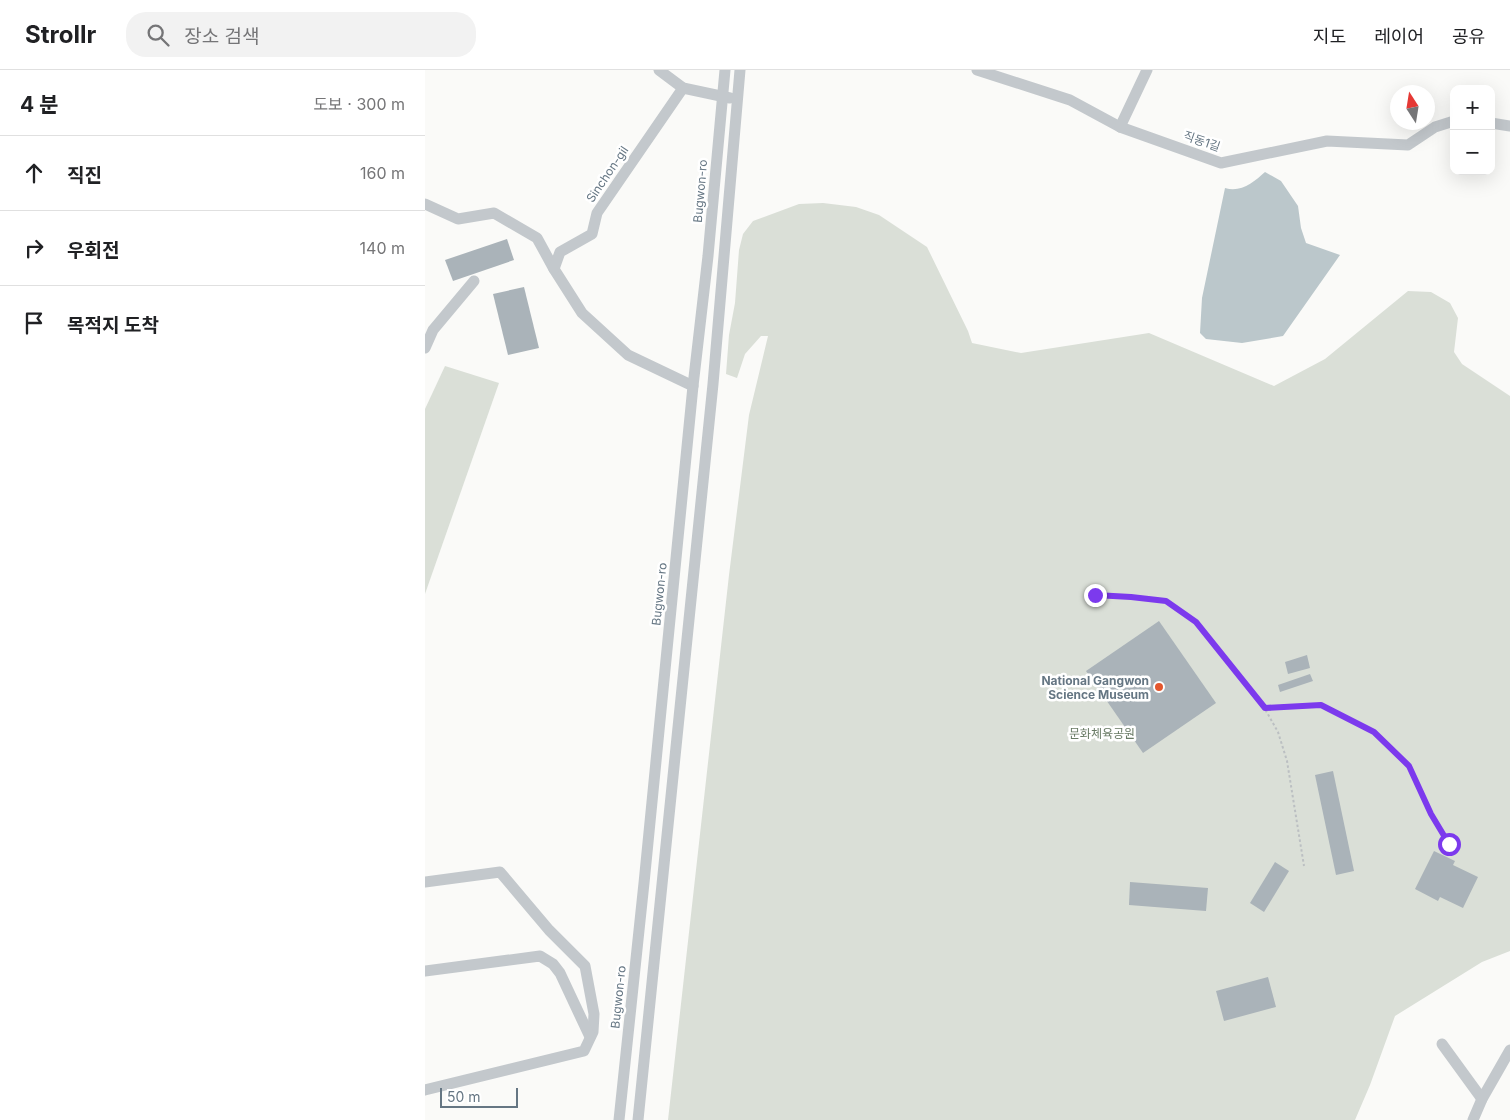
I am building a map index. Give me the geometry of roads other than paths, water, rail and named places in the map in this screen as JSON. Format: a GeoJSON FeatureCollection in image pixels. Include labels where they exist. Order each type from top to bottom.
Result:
{"type":"FeatureCollection","features":[{"type":"Feature","properties":{"kind":"street"},"geometry":{"type":"LineString","coordinates":[[659,70],[683,88],[737,99]]}},
{"type":"Feature","properties":{"kind":"street","name":"Bugwon-ro"},"geometry":{"type":"LineString","coordinates":[[619,1120],[693,386],[708,256],[725,70]]}},
{"type":"Feature","properties":{"kind":"street"},"geometry":{"type":"LineString","coordinates":[[638,1120],[713,384],[740,70]]}},
{"type":"Feature","properties":{"kind":"street","name":"직동1길"},"geometry":{"type":"LineString","coordinates":[[977,70],[1070,100],[1120,127],[1221,163],[1327,141],[1409,145],[1435,127],[1450,122]]}},
{"type":"Feature","properties":{"kind":"street"},"geometry":{"type":"LineString","coordinates":[[1120,127],[1147,70]]}},
{"type":"Feature","properties":{"kind":"street","name":"Sinchon-gil"},"geometry":{"type":"LineString","coordinates":[[553,269],[560,252],[592,234],[597,213],[683,88]]}},
{"type":"Feature","properties":{"kind":"street"},"geometry":{"type":"LineString","coordinates":[[1495,124],[1510,126]]}},
{"type":"Feature","properties":{"kind":"street"},"geometry":{"type":"LineString","coordinates":[[425,204],[457,219],[494,212],[537,238],[553,269],[582,313],[628,355],[693,386]]}},
{"type":"Feature","properties":{"kind":"street"},"geometry":{"type":"LineString","coordinates":[[425,348],[433,330],[474,281]]}},
{"type":"Feature","properties":{"kind":"street"},"geometry":{"type":"LineString","coordinates":[[425,882],[500,872],[549,930],[585,966],[594,1014],[593,1032],[583,1051],[425,1090]]}},
{"type":"Feature","properties":{"kind":"street"},"geometry":{"type":"LineString","coordinates":[[425,971],[540,956],[553,964],[561,973],[590,1037]]}},
{"type":"Feature","properties":{"kind":"street"},"geometry":{"type":"LineString","coordinates":[[1442,1044],[1482,1099]]}},
{"type":"Feature","properties":{"kind":"street"},"geometry":{"type":"LineString","coordinates":[[1473,1120],[1482,1099],[1510,1050]]}},
{"type":"Feature","properties":{"kind":"place","name":"National Gangwon Science Museum"},"geometry":{"type":"Point","coordinates":[1159,687]}},
{"type":"Feature","properties":{"kind":"park label","name":"문화체육공원"},"geometry":{"type":"Point","coordinates":[1102,733]}}]}
